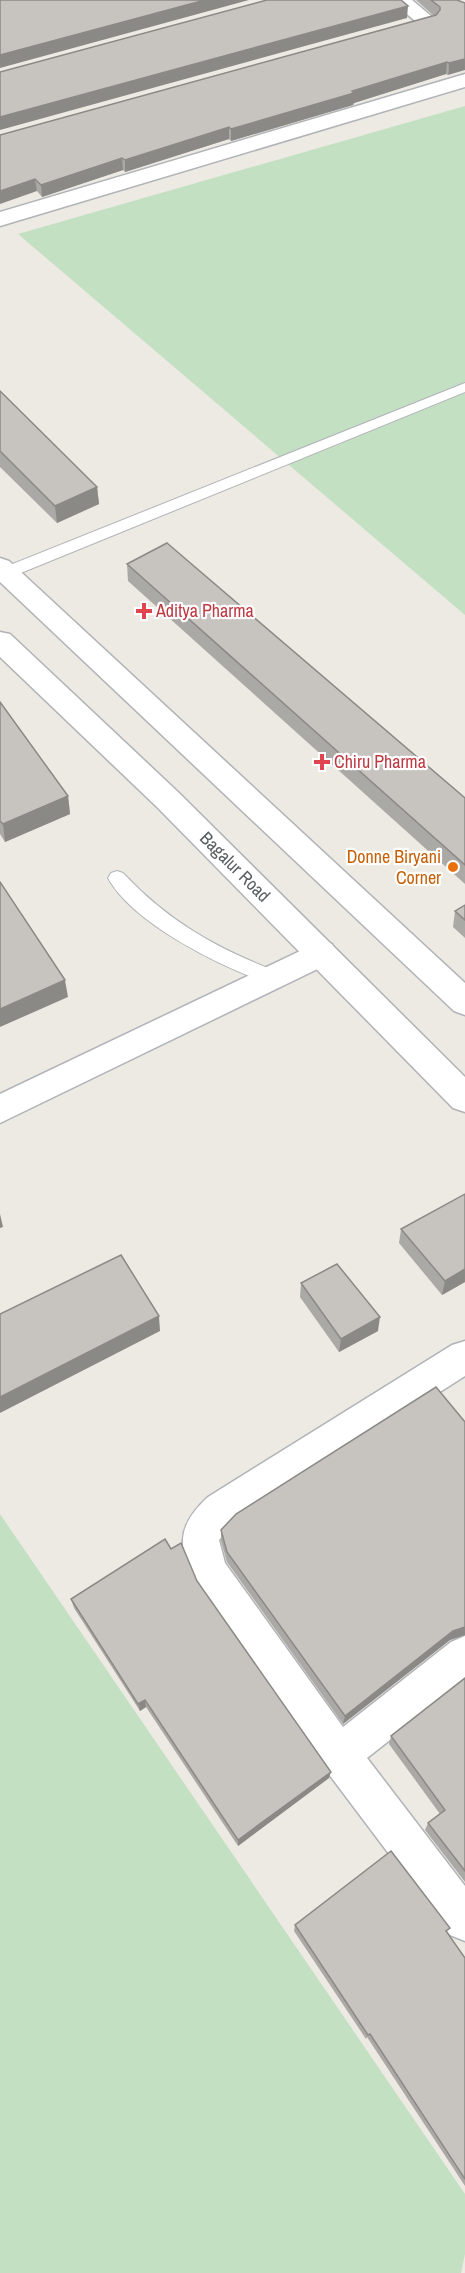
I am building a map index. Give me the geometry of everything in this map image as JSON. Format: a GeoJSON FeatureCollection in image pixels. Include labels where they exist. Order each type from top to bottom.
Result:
{"type":"FeatureCollection","features":[{"type":"Feature","properties":{"kind":"street"},"geometry":{"type":"LineString","coordinates":[[400,0],[427,21],[404,27]]}},
{"type":"Feature","properties":{"kind":"street"},"geometry":{"type":"LineString","coordinates":[[0,219],[465,80]]}},
{"type":"Feature","properties":{"kind":"street"},"geometry":{"type":"LineString","coordinates":[[3,570],[465,1002]]}},
{"type":"Feature","properties":{"kind":"street","name":"Bagalur Road"},"geometry":{"type":"LineString","coordinates":[[0,641],[168,800],[465,1098]]}},
{"type":"Feature","properties":{"kind":"street"},"geometry":{"type":"LineString","coordinates":[[0,1109],[321,953]]}},
{"type":"Feature","properties":{"kind":"street"},"geometry":{"type":"LineString","coordinates":[[465,1357],[221,1510],[208,1521],[200,1535],[201,1554],[212,1576],[339,1755],[465,1920]]}},
{"type":"Feature","properties":{"kind":"street"},"geometry":{"type":"LineString","coordinates":[[339,1755],[465,1656]]}},
{"type":"Feature","properties":{"kind":"lane"},"geometry":{"type":"LineString","coordinates":[[3,570],[465,387]]}},
{"type":"Feature","properties":{"kind":"lane"},"geometry":{"type":"LineString","coordinates":[[117,878],[135,898],[160,919],[196,944],[224,959],[272,977]]}},
{"type":"Feature","properties":{"kind":"green space"},"geometry":{"type":"Polygon","coordinates":[[[465,106],[465,615],[18,234],[465,106]]]}},
{"type":"Feature","properties":{"kind":"green space"},"geometry":{"type":"Polygon","coordinates":[[[0,1514],[465,2194],[465,2254],[461,2273],[0,2273],[0,1514]]]}},
{"type":"Feature","properties":{"kind":"building"},"geometry":{"type":"Polygon","coordinates":[[[0,0],[205,0],[0,55],[0,0]]]}},
{"type":"Feature","properties":{"kind":"building"},"geometry":{"type":"Polygon","coordinates":[[[267,0],[401,0],[408,6],[0,117],[0,72],[267,0]]]}},
{"type":"Feature","properties":{"kind":"building"},"geometry":{"type":"Polygon","coordinates":[[[431,0],[457,0],[465,3],[465,59],[447,62],[352,91],[354,93],[231,129],[229,127],[125,160],[122,158],[41,185],[35,179],[0,191],[0,135],[436,15],[440,7],[431,0]]]}},
{"type":"Feature","properties":{"kind":"building"},"geometry":{"type":"Polygon","coordinates":[[[0,391],[97,487],[55,506],[0,451],[0,391]]]}},
{"type":"Feature","properties":{"kind":"building"},"geometry":{"type":"Polygon","coordinates":[[[167,543],[465,798],[465,865],[127,564],[167,543]]]}},
{"type":"Feature","properties":{"kind":"building"},"geometry":{"type":"Polygon","coordinates":[[[0,702],[68,796],[3,824],[0,821],[0,702]]]}},
{"type":"Feature","properties":{"kind":"building"},"geometry":{"type":"Polygon","coordinates":[[[0,882],[65,980],[0,1009],[0,882]]]}},
{"type":"Feature","properties":{"kind":"building"},"geometry":{"type":"Polygon","coordinates":[[[465,905],[465,920],[455,911],[465,905]]]}},
{"type":"Feature","properties":{"kind":"building"},"geometry":{"type":"Polygon","coordinates":[[[465,1194],[465,1269],[445,1281],[401,1229],[465,1194]]]}},
{"type":"Feature","properties":{"kind":"building"},"geometry":{"type":"Polygon","coordinates":[[[121,1255],[159,1316],[0,1397],[0,1314],[121,1255]]]}},
{"type":"Feature","properties":{"kind":"building"},"geometry":{"type":"Polygon","coordinates":[[[337,1264],[380,1317],[341,1339],[301,1283],[337,1264]]]}},
{"type":"Feature","properties":{"kind":"building"},"geometry":{"type":"Polygon","coordinates":[[[436,1387],[465,1422],[465,1627],[453,1631],[345,1716],[227,1552],[221,1530],[236,1514],[436,1387]]]}},
{"type":"Feature","properties":{"kind":"building"},"geometry":{"type":"Polygon","coordinates":[[[165,1539],[171,1549],[181,1543],[197,1581],[331,1772],[238,1840],[145,1700],[138,1704],[71,1599],[165,1539]]]}},
{"type":"Feature","properties":{"kind":"building"},"geometry":{"type":"Polygon","coordinates":[[[465,1678],[465,1871],[428,1823],[445,1810],[391,1736],[465,1678]]]}},
{"type":"Feature","properties":{"kind":"building"},"geometry":{"type":"Polygon","coordinates":[[[391,1851],[450,1928],[446,1931],[465,1958],[465,2179],[295,1925],[391,1851]]]}},
{"type":"Feature","properties":{"kind":"place","name":"Aditya Pharma"},"geometry":{"type":"Point","coordinates":[144,611]}},
{"type":"Feature","properties":{"kind":"place","name":"Chiru Pharma"},"geometry":{"type":"Point","coordinates":[322,762]}},
{"type":"Feature","properties":{"kind":"place","name":"Donne Biryani Corner"},"geometry":{"type":"Point","coordinates":[453,867]}}]}
